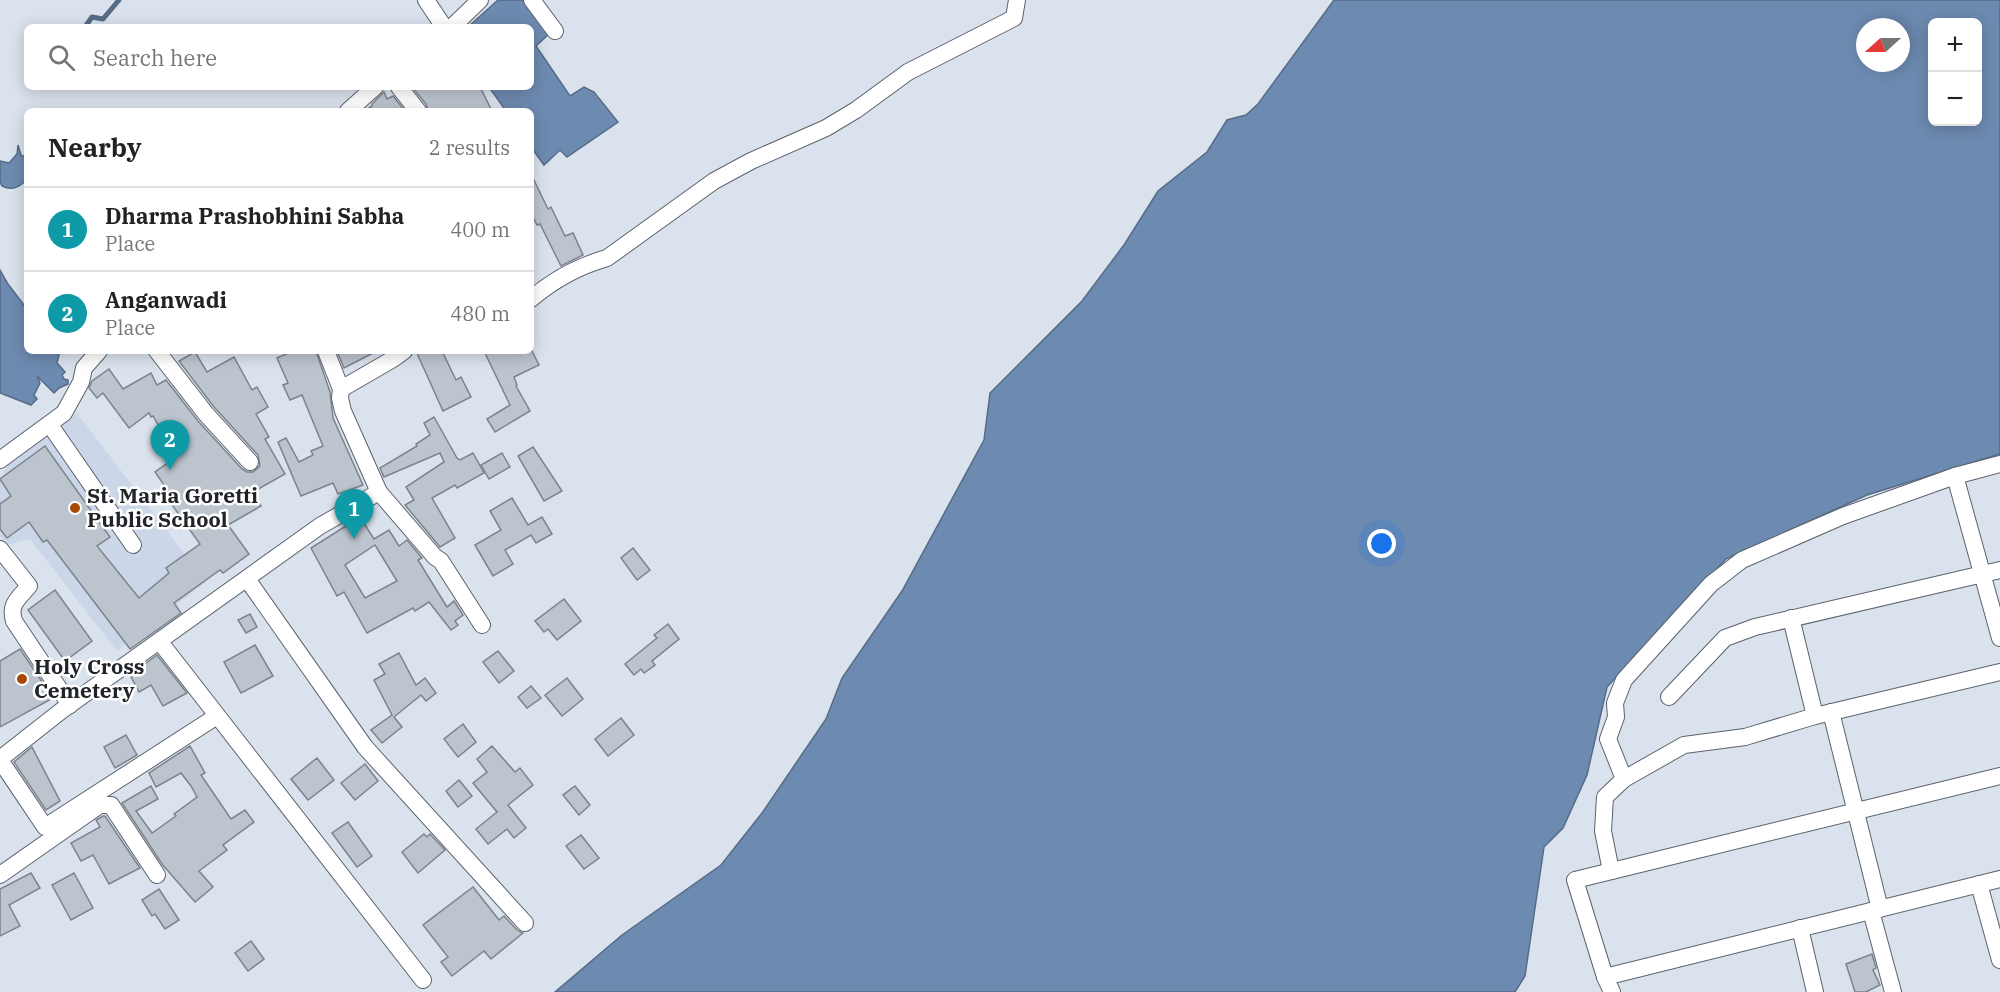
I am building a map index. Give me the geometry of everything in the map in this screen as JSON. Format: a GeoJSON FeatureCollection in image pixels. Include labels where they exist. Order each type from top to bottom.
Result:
{"type":"FeatureCollection","features":[{"type":"Feature","properties":{"kind":"street"},"geometry":{"type":"LineString","coordinates":[[426,0],[442,24]]}},
{"type":"Feature","properties":{"kind":"street"},"geometry":{"type":"LineString","coordinates":[[455,24],[480,0]]}},
{"type":"Feature","properties":{"kind":"street"},"geometry":{"type":"LineString","coordinates":[[532,0],[555,31]]}},
{"type":"Feature","properties":{"kind":"street"},"geometry":{"type":"LineString","coordinates":[[534,294],[592,262],[607,258],[714,182],[751,161],[826,128],[856,110],[908,72],[1014,18],[1017,0]]}},
{"type":"Feature","properties":{"kind":"street"},"geometry":{"type":"LineString","coordinates":[[351,108],[372,90]]}},
{"type":"Feature","properties":{"kind":"street"},"geometry":{"type":"LineString","coordinates":[[401,90],[416,108]]}},
{"type":"Feature","properties":{"kind":"street"},"geometry":{"type":"LineString","coordinates":[[0,460],[64,413],[81,382],[84,368],[96,354]]}},
{"type":"Feature","properties":{"kind":"street"},"geometry":{"type":"LineString","coordinates":[[159,354],[206,414],[250,462]]}},
{"type":"Feature","properties":{"kind":"street"},"geometry":{"type":"LineString","coordinates":[[327,354],[340,389],[343,411],[379,492],[441,561],[482,625]]}},
{"type":"Feature","properties":{"kind":"street"},"geometry":{"type":"LineString","coordinates":[[340,389],[400,354]]}},
{"type":"Feature","properties":{"kind":"street"},"geometry":{"type":"LineString","coordinates":[[50,425],[133,545]]}},
{"type":"Feature","properties":{"kind":"street"},"geometry":{"type":"LineString","coordinates":[[1624,779],[1608,739],[1616,717],[1615,703],[1624,680],[1711,584],[1742,560],[1843,516],[1955,476],[2000,464]]}},
{"type":"Feature","properties":{"kind":"street"},"geometry":{"type":"LineString","coordinates":[[1955,476],[2000,638]]}},
{"type":"Feature","properties":{"kind":"street"},"geometry":{"type":"LineString","coordinates":[[217,716],[45,827],[0,760],[70,705],[320,526],[379,492]]}},
{"type":"Feature","properties":{"kind":"street"},"geometry":{"type":"LineString","coordinates":[[0,549],[29,586],[11,611],[14,621],[70,705]]}},
{"type":"Feature","properties":{"kind":"street"},"geometry":{"type":"LineString","coordinates":[[1669,697],[1725,638],[1755,627],[1791,618],[2000,570]]}},
{"type":"Feature","properties":{"kind":"street"},"geometry":{"type":"LineString","coordinates":[[247,579],[364,747],[525,923]]}},
{"type":"Feature","properties":{"kind":"street"},"geometry":{"type":"LineString","coordinates":[[1791,618],[1855,811],[1893,992]]}},
{"type":"Feature","properties":{"kind":"street"},"geometry":{"type":"LineString","coordinates":[[160,642],[423,980]]}},
{"type":"Feature","properties":{"kind":"street"},"geometry":{"type":"LineString","coordinates":[[1611,871],[1603,831],[1605,797],[1624,779],[1684,745],[1745,737],[1823,714],[2000,672]]}},
{"type":"Feature","properties":{"kind":"street"},"geometry":{"type":"LineString","coordinates":[[2000,776],[1575,880],[1608,984],[1800,928],[2000,879]]}},
{"type":"Feature","properties":{"kind":"street"},"geometry":{"type":"LineString","coordinates":[[0,875],[100,805],[111,805],[157,875]]}},
{"type":"Feature","properties":{"kind":"street"},"geometry":{"type":"LineString","coordinates":[[1979,884],[2000,960]]}},
{"type":"Feature","properties":{"kind":"street"},"geometry":{"type":"LineString","coordinates":[[1800,928],[1815,992]]}},
{"type":"Feature","properties":{"kind":"shaded area","name":"St. Maria Goretti Public School"},"geometry":{"type":"Polygon","coordinates":[[[77,413],[206,582],[117,651],[30,539],[7,545],[0,536],[0,480],[9,462],[77,413]]]}},
{"type":"Feature","properties":{"kind":"water"},"geometry":{"type":"Polygon","coordinates":[[[498,0],[523,0],[549,34],[536,46],[570,96],[584,87],[594,92],[618,122],[567,157],[560,150],[544,165],[534,151],[534,108],[504,108],[491,90],[534,90],[534,24],[471,24],[498,0]]]}},
{"type":"Feature","properties":{"kind":"water"},"geometry":{"type":"Polygon","coordinates":[[[1334,0],[2000,0],[2000,454],[1867,495],[1726,559],[1607,687],[1587,775],[1563,828],[1544,847],[1525,976],[1515,992],[555,992],[622,935],[721,865],[762,813],[826,719],[842,678],[902,591],[984,440],[990,393],[1082,301],[1124,245],[1158,191],[1207,152],[1227,120],[1246,115],[1258,104],[1334,0]]]}},
{"type":"Feature","properties":{"kind":"water"},"geometry":{"type":"Polygon","coordinates":[[[18,145],[21,155],[24,156],[24,182],[16,187],[2,186],[0,161],[9,163],[17,154],[18,145]]]}},
{"type":"Feature","properties":{"kind":"water"},"geometry":{"type":"Polygon","coordinates":[[[0,270],[24,305],[24,354],[59,354],[57,363],[65,372],[62,375],[68,380],[68,384],[54,393],[37,376],[40,383],[34,395],[37,399],[31,405],[0,393],[0,270]]]}},
{"type":"Feature","properties":{"kind":"building"},"geometry":{"type":"Polygon","coordinates":[[[414,90],[482,90],[490,108],[427,108],[414,90]]]}},
{"type":"Feature","properties":{"kind":"building"},"geometry":{"type":"Polygon","coordinates":[[[384,92],[387,99],[393,96],[403,108],[369,108],[384,92]]]}},
{"type":"Feature","properties":{"kind":"building"},"geometry":{"type":"Polygon","coordinates":[[[534,180],[548,209],[551,207],[565,236],[573,233],[583,255],[561,266],[540,224],[537,225],[534,219],[534,180]]]}},
{"type":"Feature","properties":{"kind":"building"},"geometry":{"type":"Polygon","coordinates":[[[196,354],[207,372],[234,357],[252,390],[257,387],[268,407],[256,414],[269,437],[265,439],[285,474],[253,492],[261,506],[228,525],[249,554],[223,573],[220,570],[174,603],[181,613],[130,649],[47,540],[43,542],[29,522],[7,538],[0,529],[0,504],[11,496],[0,479],[45,446],[110,537],[97,546],[139,598],[169,573],[166,568],[200,544],[165,495],[169,492],[155,472],[176,457],[153,416],[151,417],[149,413],[129,428],[103,393],[97,398],[89,388],[92,381],[109,369],[123,389],[151,373],[157,385],[166,380],[198,421],[242,469],[253,472],[260,466],[258,455],[214,407],[179,361],[196,354]]]}},
{"type":"Feature","properties":{"kind":"building"},"geometry":{"type":"Polygon","coordinates":[[[286,354],[317,354],[330,392],[333,418],[363,485],[338,494],[333,483],[301,496],[278,442],[286,438],[299,462],[313,455],[311,451],[323,446],[302,395],[290,400],[283,385],[288,383],[277,358],[286,354]]]}},
{"type":"Feature","properties":{"kind":"building"},"geometry":{"type":"Polygon","coordinates":[[[338,354],[371,354],[344,368],[338,354]]]}},
{"type":"Feature","properties":{"kind":"building"},"geometry":{"type":"Polygon","coordinates":[[[417,354],[443,354],[456,380],[461,377],[471,397],[443,411],[417,354]]]}},
{"type":"Feature","properties":{"kind":"building"},"geometry":{"type":"Polygon","coordinates":[[[485,354],[534,354],[539,365],[514,377],[516,386],[530,411],[495,432],[487,419],[510,405],[485,354]]]}},
{"type":"Feature","properties":{"kind":"building"},"geometry":{"type":"Polygon","coordinates":[[[434,417],[457,458],[460,460],[473,453],[484,473],[457,488],[455,485],[432,498],[455,538],[440,547],[405,505],[414,500],[406,487],[444,462],[440,453],[384,477],[380,468],[417,446],[416,444],[430,435],[424,423],[434,417]]]}},
{"type":"Feature","properties":{"kind":"building"},"geometry":{"type":"Polygon","coordinates":[[[533,447],[562,491],[544,501],[518,456],[533,447]]]}},
{"type":"Feature","properties":{"kind":"building"},"geometry":{"type":"Polygon","coordinates":[[[502,453],[510,467],[489,479],[481,465],[502,453]]]}},
{"type":"Feature","properties":{"kind":"building"},"geometry":{"type":"Polygon","coordinates":[[[512,498],[528,525],[542,517],[552,534],[536,543],[531,535],[505,550],[513,564],[493,576],[475,545],[501,530],[490,511],[512,498]]]}},
{"type":"Feature","properties":{"kind":"building"},"geometry":{"type":"Polygon","coordinates":[[[360,517],[374,539],[389,530],[399,546],[407,540],[422,558],[418,560],[447,607],[454,601],[463,615],[455,621],[458,625],[451,630],[429,602],[367,633],[344,592],[337,596],[311,548],[360,517]],[[375,545],[345,565],[365,598],[397,581],[375,545]]]}},
{"type":"Feature","properties":{"kind":"building"},"geometry":{"type":"Polygon","coordinates":[[[633,548],[650,570],[637,580],[621,558],[633,548]]]}},
{"type":"Feature","properties":{"kind":"building"},"geometry":{"type":"Polygon","coordinates":[[[55,590],[92,641],[65,661],[28,610],[55,590]]]}},
{"type":"Feature","properties":{"kind":"building"},"geometry":{"type":"Polygon","coordinates":[[[564,599],[581,621],[557,640],[548,629],[544,632],[535,621],[564,599]]]}},
{"type":"Feature","properties":{"kind":"building"},"geometry":{"type":"Polygon","coordinates":[[[250,614],[257,627],[246,633],[238,620],[250,614]]]}},
{"type":"Feature","properties":{"kind":"building"},"geometry":{"type":"Polygon","coordinates":[[[668,624],[679,639],[652,661],[655,665],[644,673],[641,669],[634,675],[625,664],[657,638],[654,635],[668,624]]]}},
{"type":"Feature","properties":{"kind":"building"},"geometry":{"type":"Polygon","coordinates":[[[255,645],[273,676],[241,693],[224,662],[255,645]]]}},
{"type":"Feature","properties":{"kind":"building","name":"Holy Cross Cemetery"},"geometry":{"type":"Polygon","coordinates":[[[20,649],[53,698],[0,727],[0,661],[20,649]]]}},
{"type":"Feature","properties":{"kind":"building"},"geometry":{"type":"Polygon","coordinates":[[[498,651],[514,671],[499,683],[483,662],[498,651]]]}},
{"type":"Feature","properties":{"kind":"building"},"geometry":{"type":"Polygon","coordinates":[[[399,653],[416,685],[425,678],[436,693],[426,701],[421,695],[394,717],[402,727],[382,743],[371,730],[392,715],[374,680],[385,674],[379,664],[399,653]]]}},
{"type":"Feature","properties":{"kind":"building"},"geometry":{"type":"Polygon","coordinates":[[[157,655],[187,693],[163,706],[151,685],[139,692],[130,675],[157,655]]]}},
{"type":"Feature","properties":{"kind":"building"},"geometry":{"type":"Polygon","coordinates":[[[567,678],[583,699],[562,716],[545,695],[567,678]]]}},
{"type":"Feature","properties":{"kind":"building"},"geometry":{"type":"Polygon","coordinates":[[[531,686],[541,698],[527,708],[518,697],[531,686]]]}},
{"type":"Feature","properties":{"kind":"building"},"geometry":{"type":"Polygon","coordinates":[[[621,718],[634,735],[608,756],[595,739],[621,718]]]}},
{"type":"Feature","properties":{"kind":"building"},"geometry":{"type":"Polygon","coordinates":[[[463,724],[476,742],[458,757],[444,739],[463,724]]]}},
{"type":"Feature","properties":{"kind":"building"},"geometry":{"type":"Polygon","coordinates":[[[126,735],[137,755],[115,768],[104,747],[126,735]]]}},
{"type":"Feature","properties":{"kind":"building"},"geometry":{"type":"Polygon","coordinates":[[[190,746],[205,773],[201,775],[231,819],[245,810],[254,822],[223,845],[227,850],[199,871],[213,887],[195,902],[162,864],[122,803],[151,786],[158,799],[136,811],[152,833],[176,816],[174,814],[197,797],[191,786],[181,773],[156,787],[149,773],[190,746]]]}},
{"type":"Feature","properties":{"kind":"building"},"geometry":{"type":"Polygon","coordinates":[[[492,746],[515,772],[520,768],[533,785],[508,805],[526,828],[514,838],[507,829],[488,844],[476,829],[497,812],[473,783],[487,772],[477,759],[492,746]]]}},
{"type":"Feature","properties":{"kind":"building"},"geometry":{"type":"Polygon","coordinates":[[[32,747],[60,801],[46,810],[14,762],[32,747]]]}},
{"type":"Feature","properties":{"kind":"building"},"geometry":{"type":"Polygon","coordinates":[[[317,758],[334,780],[308,800],[291,779],[317,758]]]}},
{"type":"Feature","properties":{"kind":"building"},"geometry":{"type":"Polygon","coordinates":[[[365,764],[378,781],[355,800],[341,783],[365,764]]]}},
{"type":"Feature","properties":{"kind":"building"},"geometry":{"type":"Polygon","coordinates":[[[459,780],[472,796],[458,807],[446,791],[459,780]]]}},
{"type":"Feature","properties":{"kind":"building"},"geometry":{"type":"Polygon","coordinates":[[[575,786],[590,805],[579,815],[563,795],[575,786]]]}},
{"type":"Feature","properties":{"kind":"building"},"geometry":{"type":"Polygon","coordinates":[[[103,816],[140,868],[109,884],[93,855],[81,861],[71,843],[100,827],[96,820],[103,816]]]}},
{"type":"Feature","properties":{"kind":"building"},"geometry":{"type":"Polygon","coordinates":[[[348,822],[372,856],[357,867],[332,833],[348,822]]]}},
{"type":"Feature","properties":{"kind":"building"},"geometry":{"type":"Polygon","coordinates":[[[424,834],[427,837],[430,834],[445,850],[418,873],[402,852],[424,834]]]}},
{"type":"Feature","properties":{"kind":"building"},"geometry":{"type":"Polygon","coordinates":[[[581,835],[599,858],[584,869],[566,846],[581,835]]]}},
{"type":"Feature","properties":{"kind":"building"},"geometry":{"type":"Polygon","coordinates":[[[31,873],[40,888],[9,905],[20,926],[0,936],[0,889],[31,873]]]}},
{"type":"Feature","properties":{"kind":"building"},"geometry":{"type":"Polygon","coordinates":[[[74,873],[93,908],[71,920],[52,885],[74,873]]]}},
{"type":"Feature","properties":{"kind":"building"},"geometry":{"type":"Polygon","coordinates":[[[473,887],[499,920],[504,916],[523,933],[491,959],[484,951],[452,976],[441,962],[448,957],[423,925],[473,887]]]}},
{"type":"Feature","properties":{"kind":"building"},"geometry":{"type":"Polygon","coordinates":[[[159,889],[179,920],[165,929],[155,914],[152,916],[142,900],[159,889]]]}},
{"type":"Feature","properties":{"kind":"building"},"geometry":{"type":"Polygon","coordinates":[[[251,941],[264,959],[248,971],[235,953],[251,941]]]}},
{"type":"Feature","properties":{"kind":"building"},"geometry":{"type":"Polygon","coordinates":[[[1872,954],[1876,968],[1873,970],[1880,985],[1866,992],[1855,992],[1846,964],[1872,954]]]}},
{"type":"Feature","properties":{"kind":"waterway"},"geometry":{"type":"LineString","coordinates":[[87,24],[92,17],[103,19],[119,0]]}},
{"type":"Feature","properties":{"kind":"place","name":"Anganwadi"},"geometry":{"type":"Point","coordinates":[170,470]}},
{"type":"Feature","properties":{"kind":"place","name":"St. Maria Goretti Public School"},"geometry":{"type":"Point","coordinates":[75,508]}},
{"type":"Feature","properties":{"kind":"place","name":"Dharma Prashobhini Sabha"},"geometry":{"type":"Point","coordinates":[354,539]}},
{"type":"Feature","properties":{"kind":"place","name":"Holy Cross Cemetery"},"geometry":{"type":"Point","coordinates":[22,679]}}]}
